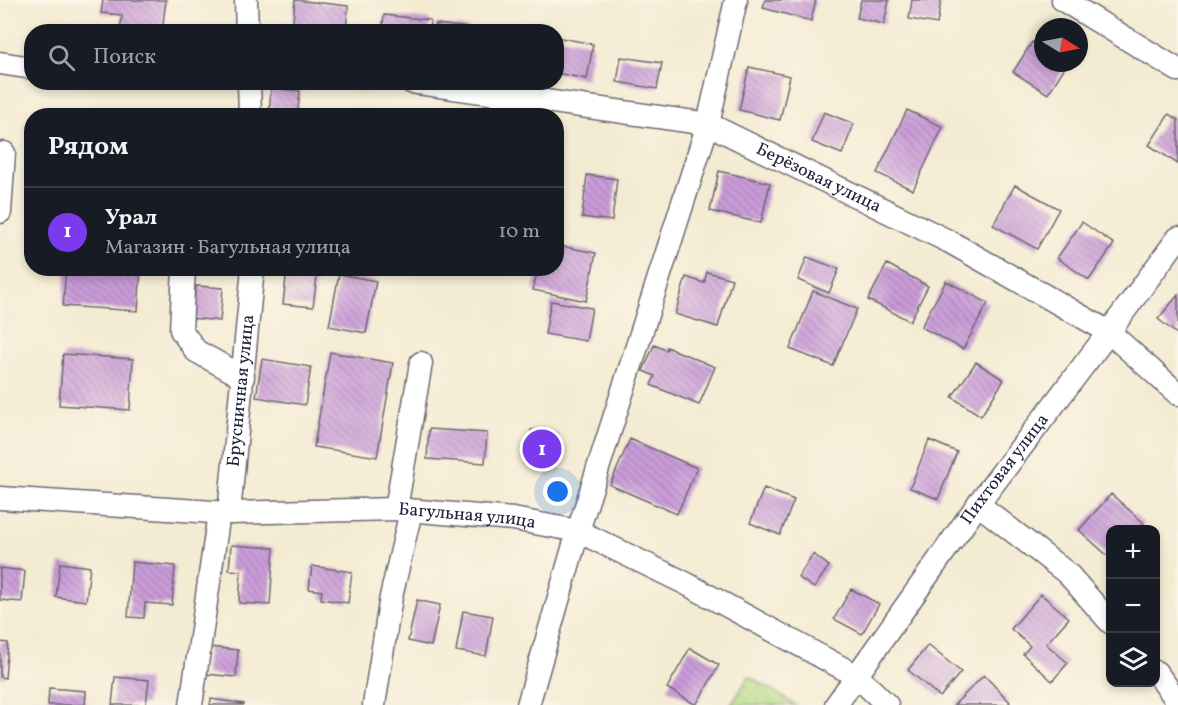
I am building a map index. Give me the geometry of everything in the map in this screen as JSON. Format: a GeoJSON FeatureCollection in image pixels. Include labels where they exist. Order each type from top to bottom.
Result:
{"type":"FeatureCollection","features":[{"type":"Feature","properties":{"kind":"street"},"geometry":{"type":"LineString","coordinates":[[246,0],[247,24]]}},
{"type":"Feature","properties":{"kind":"street"},"geometry":{"type":"LineString","coordinates":[[528,705],[578,531],[708,124],[736,0]]}},
{"type":"Feature","properties":{"kind":"street"},"geometry":{"type":"LineString","coordinates":[[1063,0],[1178,70]]}},
{"type":"Feature","properties":{"kind":"street"},"geometry":{"type":"LineString","coordinates":[[0,63],[24,67]]}},
{"type":"Feature","properties":{"kind":"street"},"geometry":{"type":"LineString","coordinates":[[249,90],[250,108]]}},
{"type":"Feature","properties":{"kind":"street","name":"Берёзовая улица"},"geometry":{"type":"LineString","coordinates":[[468,90],[708,124],[950,242],[1109,332],[1178,394]]}},
{"type":"Feature","properties":{"kind":"street"},"geometry":{"type":"LineString","coordinates":[[0,212],[4,153]]}},
{"type":"Feature","properties":{"kind":"street","name":"Пихтовая улица"},"geometry":{"type":"LineString","coordinates":[[836,705],[978,504],[1178,238]]}},
{"type":"Feature","properties":{"kind":"street"},"geometry":{"type":"LineString","coordinates":[[183,276],[181,330],[196,351],[243,377]]}},
{"type":"Feature","properties":{"kind":"street","name":"Брусничная улица"},"geometry":{"type":"LineString","coordinates":[[191,705],[224,513],[243,377],[252,276]]}},
{"type":"Feature","properties":{"kind":"street"},"geometry":{"type":"LineString","coordinates":[[374,705],[403,510],[421,363]]}},
{"type":"Feature","properties":{"kind":"street","name":"Багульная улица"},"geometry":{"type":"LineString","coordinates":[[0,498],[224,513],[403,510],[513,519],[578,531],[685,583],[857,676],[887,705]]}},
{"type":"Feature","properties":{"kind":"street"},"geometry":{"type":"LineString","coordinates":[[978,504],[1068,574],[1106,617]]}},
{"type":"Feature","properties":{"kind":"street"},"geometry":{"type":"LineString","coordinates":[[1160,679],[1178,702]]}},
{"type":"Feature","properties":{"kind":"green space"},"geometry":{"type":"Polygon","coordinates":[[[749,676],[796,705],[731,705],[749,676]]]}},
{"type":"Feature","properties":{"kind":"building"},"geometry":{"type":"Polygon","coordinates":[[[103,0],[166,0],[163,24],[121,24],[122,15],[101,13],[103,0]]]}},
{"type":"Feature","properties":{"kind":"building"},"geometry":{"type":"Polygon","coordinates":[[[295,0],[348,6],[347,24],[293,24],[295,0]]]}},
{"type":"Feature","properties":{"kind":"building"},"geometry":{"type":"Polygon","coordinates":[[[765,0],[816,0],[811,21],[763,8],[765,0]]]}},
{"type":"Feature","properties":{"kind":"building"},"geometry":{"type":"Polygon","coordinates":[[[861,0],[889,0],[884,24],[857,18],[861,0]]]}},
{"type":"Feature","properties":{"kind":"building"},"geometry":{"type":"Polygon","coordinates":[[[912,0],[941,0],[937,24],[909,19],[912,0]]]}},
{"type":"Feature","properties":{"kind":"building"},"geometry":{"type":"Polygon","coordinates":[[[384,15],[430,20],[430,24],[383,24],[384,15]]]}},
{"type":"Feature","properties":{"kind":"building"},"geometry":{"type":"Polygon","coordinates":[[[564,39],[593,44],[587,79],[564,75],[564,39]]]}},
{"type":"Feature","properties":{"kind":"building"},"geometry":{"type":"Polygon","coordinates":[[[1032,42],[1034,43],[1034,72],[1062,72],[1048,94],[1013,72],[1032,42]]]}},
{"type":"Feature","properties":{"kind":"building"},"geometry":{"type":"Polygon","coordinates":[[[621,57],[662,63],[657,89],[617,82],[621,57]]]}},
{"type":"Feature","properties":{"kind":"building"},"geometry":{"type":"Polygon","coordinates":[[[749,67],[790,76],[780,120],[739,110],[749,67]]]}},
{"type":"Feature","properties":{"kind":"building"},"geometry":{"type":"Polygon","coordinates":[[[271,90],[300,91],[298,108],[270,108],[271,90]]]}},
{"type":"Feature","properties":{"kind":"building"},"geometry":{"type":"Polygon","coordinates":[[[907,110],[943,127],[913,190],[877,173],[907,110]]]}},
{"type":"Feature","properties":{"kind":"building"},"geometry":{"type":"Polygon","coordinates":[[[824,112],[854,124],[842,154],[812,142],[824,112]]]}},
{"type":"Feature","properties":{"kind":"building"},"geometry":{"type":"Polygon","coordinates":[[[1169,114],[1178,120],[1178,164],[1149,145],[1169,114]]]}},
{"type":"Feature","properties":{"kind":"building"},"geometry":{"type":"Polygon","coordinates":[[[719,171],[770,183],[761,223],[710,211],[719,171]]]}},
{"type":"Feature","properties":{"kind":"building"},"geometry":{"type":"Polygon","coordinates":[[[587,175],[617,179],[612,221],[582,217],[587,175]]]}},
{"type":"Feature","properties":{"kind":"building"},"geometry":{"type":"Polygon","coordinates":[[[1015,185],[1059,209],[1037,249],[993,225],[1015,185]]]}},
{"type":"Feature","properties":{"kind":"building"},"geometry":{"type":"Polygon","coordinates":[[[1082,222],[1114,244],[1089,280],[1057,258],[1082,222]]]}},
{"type":"Feature","properties":{"kind":"building"},"geometry":{"type":"Polygon","coordinates":[[[564,247],[596,253],[586,301],[533,290],[536,276],[564,276],[564,247]]]}},
{"type":"Feature","properties":{"kind":"building"},"geometry":{"type":"Polygon","coordinates":[[[807,257],[839,269],[829,293],[798,280],[807,257]]]}},
{"type":"Feature","properties":{"kind":"building"},"geometry":{"type":"Polygon","coordinates":[[[887,264],[928,286],[910,321],[868,300],[887,264]]]}},
{"type":"Feature","properties":{"kind":"building"},"geometry":{"type":"Polygon","coordinates":[[[707,272],[732,279],[718,327],[675,314],[686,277],[704,283],[707,272]]]}},
{"type":"Feature","properties":{"kind":"building"},"geometry":{"type":"Polygon","coordinates":[[[65,276],[140,276],[138,311],[63,306],[65,276]]]}},
{"type":"Feature","properties":{"kind":"building"},"geometry":{"type":"Polygon","coordinates":[[[286,276],[317,276],[313,307],[283,304],[286,276]]]}},
{"type":"Feature","properties":{"kind":"building"},"geometry":{"type":"Polygon","coordinates":[[[339,276],[376,281],[366,333],[329,326],[339,276]]]}},
{"type":"Feature","properties":{"kind":"building"},"geometry":{"type":"Polygon","coordinates":[[[946,281],[988,303],[963,349],[921,327],[946,281]]]}},
{"type":"Feature","properties":{"kind":"building"},"geometry":{"type":"Polygon","coordinates":[[[196,286],[223,288],[220,321],[192,318],[196,286]]]}},
{"type":"Feature","properties":{"kind":"building"},"geometry":{"type":"Polygon","coordinates":[[[813,291],[857,309],[833,366],[790,349],[813,291]]]}},
{"type":"Feature","properties":{"kind":"building"},"geometry":{"type":"Polygon","coordinates":[[[1178,295],[1178,335],[1158,319],[1178,295]]]}},
{"type":"Feature","properties":{"kind":"building"},"geometry":{"type":"Polygon","coordinates":[[[551,301],[592,308],[586,341],[545,334],[551,301]]]}},
{"type":"Feature","properties":{"kind":"building"},"geometry":{"type":"Polygon","coordinates":[[[654,345],[666,350],[667,347],[715,367],[699,405],[651,385],[655,376],[643,371],[654,345]]]}},
{"type":"Feature","properties":{"kind":"building"},"geometry":{"type":"Polygon","coordinates":[[[330,352],[393,363],[377,457],[314,447],[330,352]]]}},
{"type":"Feature","properties":{"kind":"building"},"geometry":{"type":"Polygon","coordinates":[[[63,354],[133,359],[130,410],[59,405],[63,354]]]}},
{"type":"Feature","properties":{"kind":"building"},"geometry":{"type":"Polygon","coordinates":[[[262,359],[311,367],[305,405],[256,397],[262,359]]]}},
{"type":"Feature","properties":{"kind":"building"},"geometry":{"type":"Polygon","coordinates":[[[976,362],[1004,380],[981,416],[952,397],[976,362]]]}},
{"type":"Feature","properties":{"kind":"building"},"geometry":{"type":"Polygon","coordinates":[[[429,429],[487,433],[485,463],[427,459],[429,429]]]}},
{"type":"Feature","properties":{"kind":"building"},"geometry":{"type":"Polygon","coordinates":[[[531,430],[558,434],[554,467],[526,463],[531,430]]]}},
{"type":"Feature","properties":{"kind":"building"},"geometry":{"type":"Polygon","coordinates":[[[630,439],[697,468],[677,514],[610,485],[630,439]]]}},
{"type":"Feature","properties":{"kind":"building"},"geometry":{"type":"Polygon","coordinates":[[[929,440],[957,452],[938,499],[910,488],[929,440]]]}},
{"type":"Feature","properties":{"kind":"building"},"geometry":{"type":"Polygon","coordinates":[[[764,488],[794,500],[780,535],[750,523],[764,488]]]}},
{"type":"Feature","properties":{"kind":"building"},"geometry":{"type":"Polygon","coordinates":[[[1111,494],[1144,523],[1142,525],[1106,525],[1106,554],[1079,530],[1111,494]]]}},
{"type":"Feature","properties":{"kind":"building"},"geometry":{"type":"Polygon","coordinates":[[[231,545],[274,548],[270,605],[239,603],[241,571],[229,570],[231,545]]]}},
{"type":"Feature","properties":{"kind":"building"},"geometry":{"type":"Polygon","coordinates":[[[813,554],[829,566],[814,588],[798,577],[813,554]]]}},
{"type":"Feature","properties":{"kind":"building"},"geometry":{"type":"Polygon","coordinates":[[[132,562],[175,566],[172,605],[145,603],[144,618],[128,617],[132,562]]]}},
{"type":"Feature","properties":{"kind":"building"},"geometry":{"type":"Polygon","coordinates":[[[60,563],[90,567],[86,601],[56,597],[60,563]]]}},
{"type":"Feature","properties":{"kind":"building"},"geometry":{"type":"Polygon","coordinates":[[[312,566],[352,572],[348,603],[321,599],[322,591],[309,589],[312,566]]]}},
{"type":"Feature","properties":{"kind":"building"},"geometry":{"type":"Polygon","coordinates":[[[0,568],[25,571],[22,602],[0,600],[0,568]]]}},
{"type":"Feature","properties":{"kind":"building"},"geometry":{"type":"Polygon","coordinates":[[[851,589],[879,604],[862,634],[834,619],[851,589]]]}},
{"type":"Feature","properties":{"kind":"building"},"geometry":{"type":"Polygon","coordinates":[[[1041,594],[1069,618],[1046,644],[1068,663],[1052,681],[1023,654],[1030,646],[1011,629],[1041,594]]]}},
{"type":"Feature","properties":{"kind":"building"},"geometry":{"type":"Polygon","coordinates":[[[417,600],[440,605],[431,646],[408,641],[417,600]]]}},
{"type":"Feature","properties":{"kind":"building"},"geometry":{"type":"Polygon","coordinates":[[[463,611],[493,616],[486,656],[456,651],[463,611]]]}},
{"type":"Feature","properties":{"kind":"building"},"geometry":{"type":"Polygon","coordinates":[[[0,642],[8,643],[5,678],[0,677],[0,642]]]}},
{"type":"Feature","properties":{"kind":"building"},"geometry":{"type":"Polygon","coordinates":[[[928,645],[961,672],[940,697],[908,670],[928,645]]]}},
{"type":"Feature","properties":{"kind":"building"},"geometry":{"type":"Polygon","coordinates":[[[208,647],[238,650],[236,677],[206,674],[208,647]]]}},
{"type":"Feature","properties":{"kind":"building"},"geometry":{"type":"Polygon","coordinates":[[[690,648],[719,665],[696,705],[667,688],[690,648]]]}},
{"type":"Feature","properties":{"kind":"building"},"geometry":{"type":"Polygon","coordinates":[[[984,675],[1010,702],[1007,705],[954,705],[984,675]]]}},
{"type":"Feature","properties":{"kind":"building"},"geometry":{"type":"Polygon","coordinates":[[[115,677],[149,680],[146,705],[112,705],[115,677]]]}},
{"type":"Feature","properties":{"kind":"building"},"geometry":{"type":"Polygon","coordinates":[[[49,688],[86,691],[85,705],[48,705],[49,688]]]}},
{"type":"Feature","properties":{"kind":"building"},"geometry":{"type":"Polygon","coordinates":[[[211,699],[244,704],[244,705],[210,705],[211,699]]]}},
{"type":"Feature","properties":{"kind":"place","name":"Урал"},"geometry":{"type":"Point","coordinates":[542,449]}}]}
